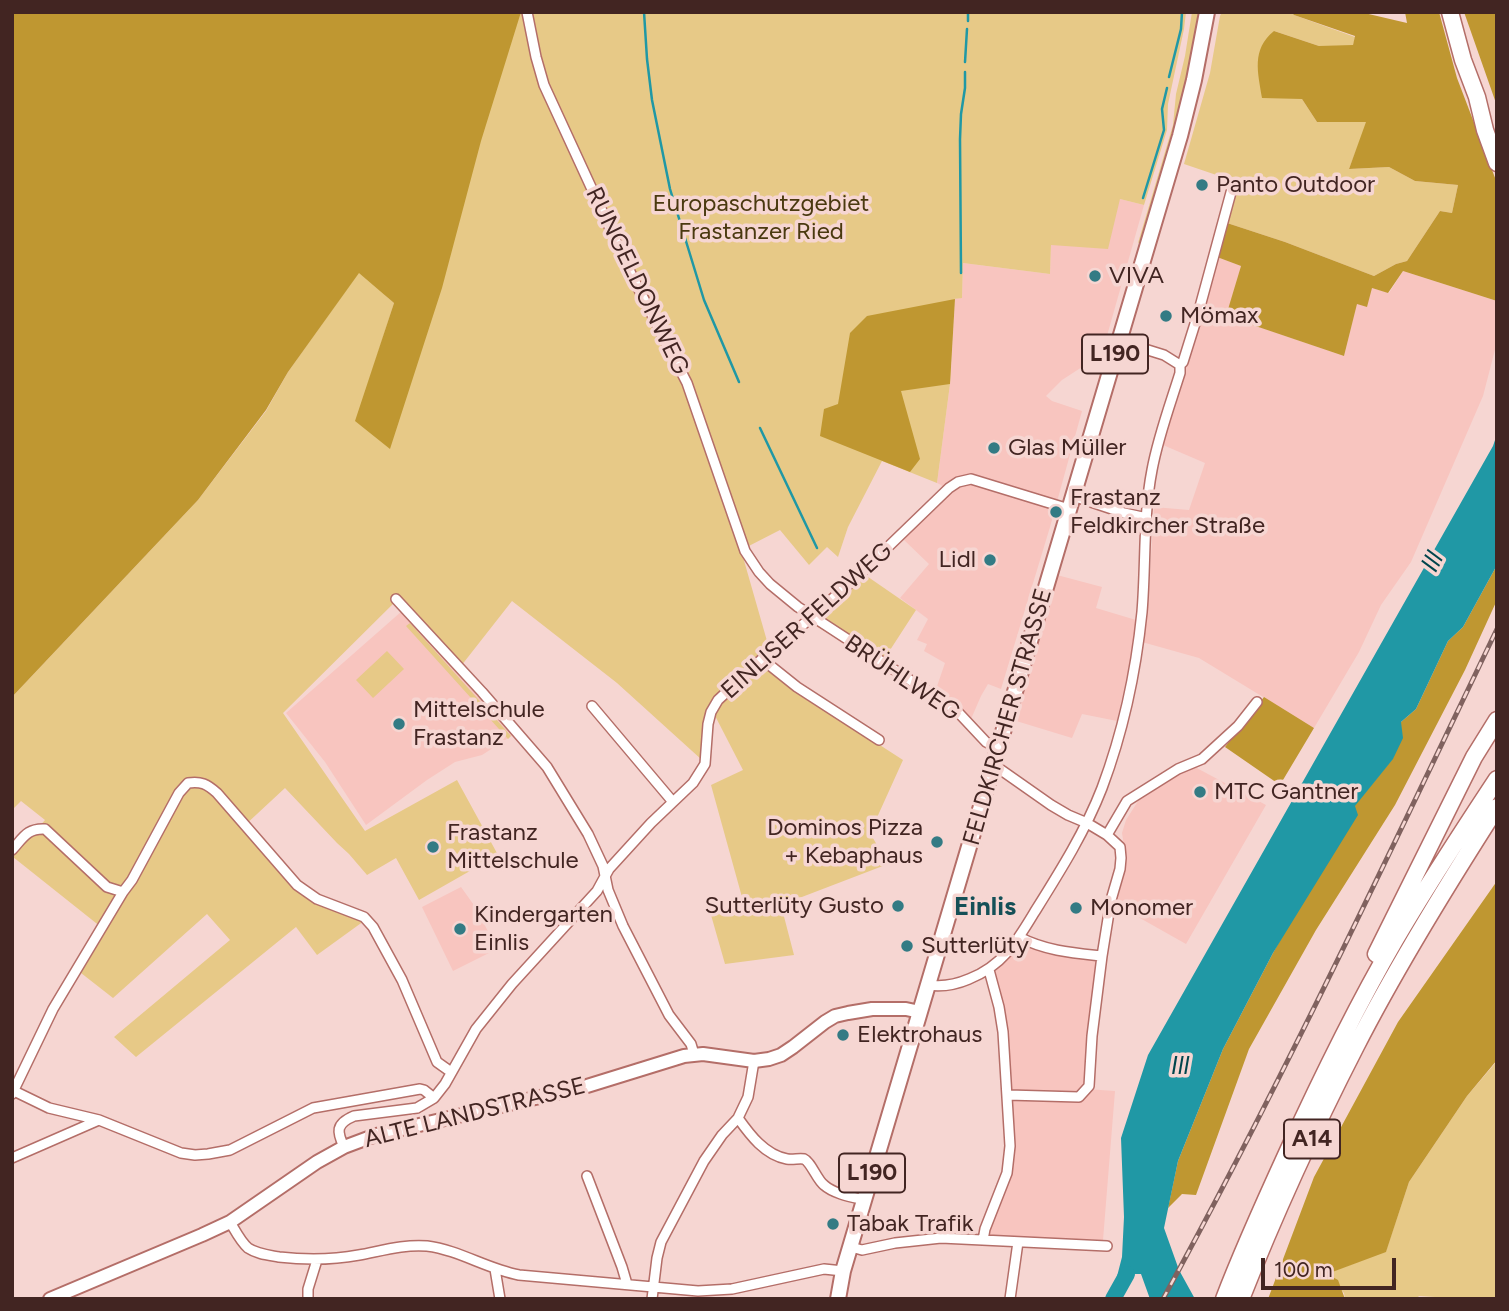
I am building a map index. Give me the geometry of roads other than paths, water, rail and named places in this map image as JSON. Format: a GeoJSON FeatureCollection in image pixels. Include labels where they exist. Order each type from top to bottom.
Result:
{"type":"FeatureCollection","features":[{"type":"Feature","properties":{"kind":"highway"},"geometry":{"type":"LineString","coordinates":[[1450,12],[1497,163]]}},
{"type":"Feature","properties":{"kind":"highway"},"geometry":{"type":"LineString","coordinates":[[1477,97],[1497,131]]}},
{"type":"Feature","properties":{"kind":"highway"},"geometry":{"type":"LineString","coordinates":[[1355,1013],[1374,956],[1474,757],[1497,720]]}},
{"type":"Feature","properties":{"kind":"highway","name":"A14"},"geometry":{"type":"LineString","coordinates":[[1224,1299],[1290,1145],[1355,1013],[1395,940],[1497,779]]}},
{"type":"Feature","properties":{"kind":"highway","name":"A14"},"geometry":{"type":"LineString","coordinates":[[1241,1299],[1281,1203],[1356,1045],[1422,927],[1497,807]]}},
{"type":"Feature","properties":{"kind":"main road","name":"FELDKIRCHER STRASSE"},"geometry":{"type":"LineString","coordinates":[[838,1299],[843,1271],[1180,136],[1197,69],[1206,12]]}},
{"type":"Feature","properties":{"kind":"main road","name":"ALTE LANDSTRASSE"},"geometry":{"type":"LineString","coordinates":[[50,1299],[230,1222],[317,1162],[344,1147],[376,1135],[587,1086],[694,1054],[754,1061],[781,1055],[825,1022],[848,1013],[872,1009],[906,1009],[920,1012]]}},
{"type":"Feature","properties":{"kind":"street","name":"RUNGELDONWEG"},"geometry":{"type":"LineString","coordinates":[[527,12],[544,85],[631,274],[687,383],[745,551]]}},
{"type":"Feature","properties":{"kind":"street"},"geometry":{"type":"LineString","coordinates":[[928,985],[948,986],[966,981],[989,970],[1001,960],[1019,937],[1087,823],[1111,764],[1135,665],[1142,614],[1147,518],[1156,450],[1180,373],[1180,365],[1198,314],[1233,185]]}},
{"type":"Feature","properties":{"kind":"street"},"geometry":{"type":"LineString","coordinates":[[1119,341],[1164,355],[1180,365]]}},
{"type":"Feature","properties":{"kind":"street","name":"EINLISER FELDWEG"},"geometry":{"type":"LineString","coordinates":[[434,1098],[475,1029],[512,984],[597,891],[609,869],[693,783],[705,764],[708,724],[718,700],[860,574],[949,488],[958,482],[971,479],[1147,518]]}},
{"type":"Feature","properties":{"kind":"street","name":"BRÜHLWEG"},"geometry":{"type":"LineString","coordinates":[[745,551],[770,584],[812,617],[956,710],[986,742],[998,748]]}},
{"type":"Feature","properties":{"kind":"street"},"geometry":{"type":"LineString","coordinates":[[396,599],[547,767],[588,834],[603,866],[604,878],[623,926],[669,1015],[691,1044],[694,1054]]}},
{"type":"Feature","properties":{"kind":"street"},"geometry":{"type":"LineString","coordinates":[[762,659],[797,687],[879,740]]}},
{"type":"Feature","properties":{"kind":"street"},"geometry":{"type":"LineString","coordinates":[[1107,835],[1127,801],[1214,750],[1257,702]]}},
{"type":"Feature","properties":{"kind":"street"},"geometry":{"type":"LineString","coordinates":[[592,706],[673,802]]}},
{"type":"Feature","properties":{"kind":"street"},"geometry":{"type":"LineString","coordinates":[[994,765],[1068,815],[1107,835],[1120,847],[1121,858],[1102,956],[1089,1086],[1079,1097],[1008,1094]]}},
{"type":"Feature","properties":{"kind":"street"},"geometry":{"type":"LineString","coordinates":[[344,1147],[338,1130],[347,1119],[417,1108],[434,1098],[420,1089],[313,1108],[230,1150],[195,1155],[181,1153],[100,1120],[49,1108],[13,1092],[52,1009],[132,880],[179,793],[188,783],[208,785],[217,793],[297,885],[317,899],[364,917],[373,927],[402,980],[437,1062],[451,1072]]}},
{"type":"Feature","properties":{"kind":"street"},"geometry":{"type":"LineString","coordinates":[[12,850],[27,833],[35,828],[45,829],[107,887],[123,892]]}},
{"type":"Feature","properties":{"kind":"street"},"geometry":{"type":"LineString","coordinates":[[1019,937],[1049,950],[1102,956]]}},
{"type":"Feature","properties":{"kind":"street"},"geometry":{"type":"LineString","coordinates":[[983,1240],[1007,1173],[1010,1146],[1003,1032],[989,970]]}},
{"type":"Feature","properties":{"kind":"street"},"geometry":{"type":"LineString","coordinates":[[652,1299],[657,1258],[662,1242],[705,1161],[722,1135],[738,1118],[748,1097],[754,1061]]}},
{"type":"Feature","properties":{"kind":"street"},"geometry":{"type":"LineString","coordinates":[[738,1118],[752,1137],[769,1151],[786,1159],[805,1160],[822,1184],[865,1200]]}},
{"type":"Feature","properties":{"kind":"street"},"geometry":{"type":"LineString","coordinates":[[12,1158],[100,1120]]}},
{"type":"Feature","properties":{"kind":"street"},"geometry":{"type":"LineString","coordinates":[[587,1176],[627,1284]]}},
{"type":"Feature","properties":{"kind":"street"},"geometry":{"type":"LineString","coordinates":[[230,1222],[248,1248],[259,1254],[317,1260],[417,1245],[450,1251],[495,1269],[519,1275],[698,1291],[732,1289],[824,1269],[843,1271]]}},
{"type":"Feature","properties":{"kind":"street"},"geometry":{"type":"LineString","coordinates":[[851,1247],[862,1250],[941,1238],[1107,1246]]}},
{"type":"Feature","properties":{"kind":"street"},"geometry":{"type":"LineString","coordinates":[[1010,1299],[1018,1242]]}},
{"type":"Feature","properties":{"kind":"street"},"geometry":{"type":"LineString","coordinates":[[309,1299],[308,1289],[317,1260]]}},
{"type":"Feature","properties":{"kind":"street"},"geometry":{"type":"LineString","coordinates":[[495,1269],[500,1299]]}},
{"type":"Feature","properties":{"kind":"water","name":"Ill"},"geometry":{"type":"Polygon","coordinates":[[[1497,434],[1497,565],[1463,627],[1448,641],[1416,709],[1401,722],[1403,738],[1393,759],[1355,806],[1358,815],[1273,953],[1223,1049],[1178,1161],[1164,1228],[1179,1270],[1195,1299],[1150,1299],[1141,1274],[1133,1274],[1123,1290],[1116,1291],[1114,1288],[1122,1257],[1124,1217],[1121,1138],[1148,1055],[1493,446],[1497,434]]]}},
{"type":"Feature","properties":{"kind":"waterway"},"geometry":{"type":"LineString","coordinates":[[644,12],[652,100],[670,189],[704,300],[739,382]]}},
{"type":"Feature","properties":{"kind":"waterway"},"geometry":{"type":"LineString","coordinates":[[968,12],[968,21]]}},
{"type":"Feature","properties":{"kind":"waterway"},"geometry":{"type":"LineString","coordinates":[[1169,77],[1181,29],[1182,12]]}},
{"type":"Feature","properties":{"kind":"waterway"},"geometry":{"type":"LineString","coordinates":[[965,62],[967,29]]}},
{"type":"Feature","properties":{"kind":"waterway"},"geometry":{"type":"LineString","coordinates":[[961,273],[960,139],[965,72]]}},
{"type":"Feature","properties":{"kind":"waterway"},"geometry":{"type":"LineString","coordinates":[[1143,198],[1164,130],[1162,109],[1167,88]]}},
{"type":"Feature","properties":{"kind":"waterway"},"geometry":{"type":"LineString","coordinates":[[760,428],[817,548]]}},
{"type":"Feature","properties":{"kind":"waterway"},"geometry":{"type":"LineString","coordinates":[[1113,1299],[1127,1274]]}},
{"type":"Feature","properties":{"kind":"railway"},"geometry":{"type":"LineString","coordinates":[[1163,1299],[1293,1050],[1497,629]]}},
{"type":"Feature","properties":{"kind":"place","name":"Panto Outdoor"},"geometry":{"type":"Point","coordinates":[1202,185]}},
{"type":"Feature","properties":{"kind":"place","name":"VIVA"},"geometry":{"type":"Point","coordinates":[1095,276]}},
{"type":"Feature","properties":{"kind":"place","name":"Mömax"},"geometry":{"type":"Point","coordinates":[1166,316]}},
{"type":"Feature","properties":{"kind":"place","name":"Glas Müller"},"geometry":{"type":"Point","coordinates":[994,448]}},
{"type":"Feature","properties":{"kind":"place","name":"Frastanz Feldkircher Straße"},"geometry":{"type":"Point","coordinates":[1056,512]}},
{"type":"Feature","properties":{"kind":"place","name":"Lidl"},"geometry":{"type":"Point","coordinates":[990,560]}},
{"type":"Feature","properties":{"kind":"place","name":"Mittelschule Frastanz"},"geometry":{"type":"Point","coordinates":[399,724]}},
{"type":"Feature","properties":{"kind":"place","name":"MTC Gantner"},"geometry":{"type":"Point","coordinates":[1200,792]}},
{"type":"Feature","properties":{"kind":"place","name":"Dominos Pizza + Kebaphaus"},"geometry":{"type":"Point","coordinates":[937,842]}},
{"type":"Feature","properties":{"kind":"place","name":"Frastanz Mittelschule"},"geometry":{"type":"Point","coordinates":[433,847]}},
{"type":"Feature","properties":{"kind":"place","name":"Sutterlüty Gusto"},"geometry":{"type":"Point","coordinates":[898,906]}},
{"type":"Feature","properties":{"kind":"place","name":"Monomer"},"geometry":{"type":"Point","coordinates":[1076,908]}},
{"type":"Feature","properties":{"kind":"place","name":"Kindergarten Einlis"},"geometry":{"type":"Point","coordinates":[460,929]}},
{"type":"Feature","properties":{"kind":"place","name":"Sutterlüty"},"geometry":{"type":"Point","coordinates":[907,946]}},
{"type":"Feature","properties":{"kind":"place","name":"Elektrohaus"},"geometry":{"type":"Point","coordinates":[843,1035]}},
{"type":"Feature","properties":{"kind":"place","name":"Tabak Trafik"},"geometry":{"type":"Point","coordinates":[833,1224]}},
{"type":"Feature","properties":{"kind":"district","name":"Einlis"},"geometry":{"type":"Point","coordinates":[985,907]}},
{"type":"Feature","properties":{"kind":"park label","name":"Europaschutzgebiet Frastanzer Ried"},"geometry":{"type":"Point","coordinates":[761,218]}}]}
